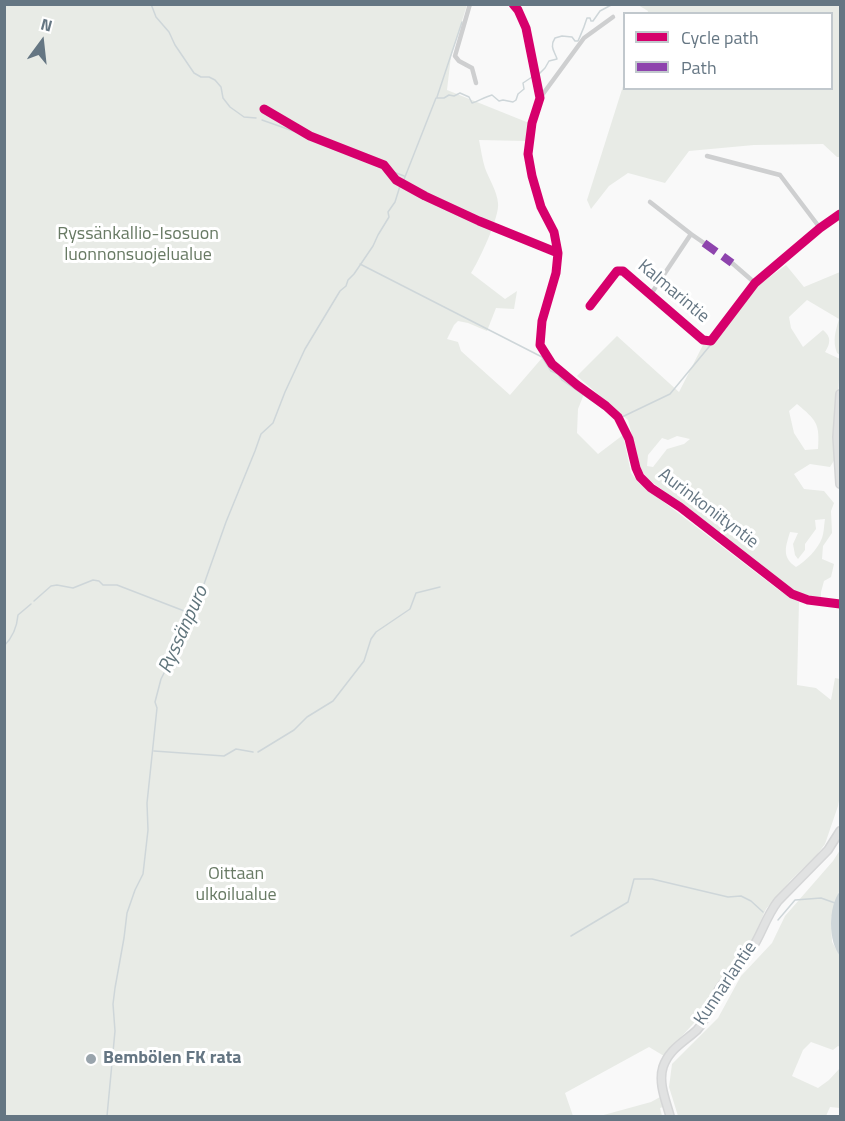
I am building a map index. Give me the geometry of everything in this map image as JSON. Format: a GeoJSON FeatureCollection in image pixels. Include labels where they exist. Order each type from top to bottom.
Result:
{"type":"FeatureCollection","features":[{"type":"Feature","properties":{"kind":"main road"},"geometry":{"type":"LineString","coordinates":[[840,394],[837,437],[840,484]]}},
{"type":"Feature","properties":{"kind":"main road","name":"Kunnarlantie"},"geometry":{"type":"LineString","coordinates":[[670,1116],[661,1076],[667,1059],[672,1051],[704,1021],[720,987],[752,950],[770,911],[828,850],[840,831]]}},
{"type":"Feature","properties":{"kind":"street"},"geometry":{"type":"LineString","coordinates":[[470,4],[455,56],[472,68],[476,83]]}},
{"type":"Feature","properties":{"kind":"street","name":"Aurinkoniityntie"},"geometry":{"type":"LineString","coordinates":[[513,4],[526,28],[540,98],[532,123],[528,153],[532,176],[542,207],[554,232],[558,254],[556,273],[542,321],[540,345],[552,364],[618,417],[629,439],[640,477],[651,488],[680,507],[792,594],[808,600],[840,604]]}},
{"type":"Feature","properties":{"kind":"street"},"geometry":{"type":"LineString","coordinates":[[540,98],[584,38],[614,17]]}},
{"type":"Feature","properties":{"kind":"street"},"geometry":{"type":"LineString","coordinates":[[264,109],[310,136],[384,165],[396,180],[425,196],[558,254]]}},
{"type":"Feature","properties":{"kind":"street"},"geometry":{"type":"LineString","coordinates":[[706,156],[780,175],[820,228]]}},
{"type":"Feature","properties":{"kind":"street"},"geometry":{"type":"LineString","coordinates":[[650,202],[704,243]]}},
{"type":"Feature","properties":{"kind":"street","name":"Kalmarintie"},"geometry":{"type":"LineString","coordinates":[[590,306],[616,272],[623,271],[704,340],[711,341],[755,283],[840,214]]}},
{"type":"Feature","properties":{"kind":"street"},"geometry":{"type":"LineString","coordinates":[[651,294],[691,234]]}},
{"type":"Feature","properties":{"kind":"street"},"geometry":{"type":"LineString","coordinates":[[732,263],[755,283]]}},
{"type":"Feature","properties":{"kind":"green space"},"geometry":{"type":"Polygon","coordinates":[[[5,5],[467,5],[451,56],[447,90],[529,123],[526,141],[479,140],[485,168],[496,194],[498,209],[488,238],[471,273],[505,299],[517,291],[514,309],[496,308],[487,331],[458,321],[447,339],[458,342],[461,351],[510,395],[542,358],[584,394],[578,409],[577,433],[598,454],[623,435],[631,473],[639,483],[780,591],[799,602],[797,685],[816,688],[831,700],[835,678],[840,679],[840,795],[825,844],[766,909],[749,948],[718,985],[703,1013],[664,1056],[649,1047],[565,1093],[573,1116],[5,1116],[5,5]]]}},
{"type":"Feature","properties":{"kind":"green space"},"geometry":{"type":"Polygon","coordinates":[[[638,5],[840,5],[840,157],[837,157],[823,144],[754,145],[689,151],[665,183],[628,173],[609,186],[591,209],[587,200],[623,86],[623,90],[833,90],[833,12],[648,11],[638,5]]]}},
{"type":"Feature","properties":{"kind":"green space"},"geometry":{"type":"Polygon","coordinates":[[[786,265],[804,287],[840,272],[840,355],[837,353],[835,339],[839,319],[807,300],[789,317],[791,328],[803,347],[823,330],[828,335],[829,341],[825,352],[840,359],[835,459],[830,467],[810,464],[794,474],[804,489],[824,491],[834,503],[831,511],[832,533],[823,546],[822,559],[834,564],[831,577],[824,581],[821,599],[795,592],[648,479],[641,470],[628,420],[577,376],[617,336],[679,392],[704,343],[714,341],[752,290],[786,265]],[[797,404],[789,411],[794,433],[805,450],[818,449],[818,433],[815,423],[809,414],[797,404]],[[677,436],[668,440],[662,438],[648,455],[647,466],[653,467],[667,449],[684,444],[690,439],[677,436]],[[825,519],[815,520],[816,529],[798,559],[793,544],[798,533],[790,532],[786,555],[796,567],[811,554],[822,538],[825,519]]]}},
{"type":"Feature","properties":{"kind":"green space"},"geometry":{"type":"Polygon","coordinates":[[[840,850],[840,891],[831,919],[832,942],[840,956],[840,1047],[833,1050],[811,1042],[803,1050],[792,1076],[818,1088],[840,1068],[840,1108],[830,1107],[826,1116],[678,1116],[669,1087],[672,1064],[718,1018],[741,976],[772,943],[785,916],[840,850]]]}},
{"type":"Feature","properties":{"kind":"green space"},"geometry":{"type":"Polygon","coordinates":[[[662,1096],[663,1107],[660,1108],[662,1116],[600,1116],[651,1102],[662,1096]]]}},
{"type":"Feature","properties":{"kind":"shaded area"},"geometry":{"type":"Polygon","coordinates":[[[840,891],[840,956],[833,942],[831,924],[833,906],[840,891]]]}},
{"type":"Feature","properties":{"kind":"waterway"},"geometry":{"type":"LineString","coordinates":[[151,4],[156,17],[169,32],[194,73],[215,80],[221,87],[223,98],[230,107],[244,117],[256,118]]}},
{"type":"Feature","properties":{"kind":"waterway","name":"Ryssänpuro"},"geometry":{"type":"LineString","coordinates":[[538,75],[549,61],[557,59],[552,47],[555,38],[572,37],[578,41],[587,18],[593,21],[600,11],[613,4]]}},
{"type":"Feature","properties":{"kind":"waterway"},"geometry":{"type":"LineString","coordinates":[[437,97],[462,22]]}},
{"type":"Feature","properties":{"kind":"waterway","name":"Ryssänpuro"},"geometry":{"type":"LineString","coordinates":[[403,182],[436,98],[460,93],[469,97],[472,103],[492,95],[499,101],[513,102],[524,89],[523,83],[532,77]]}},
{"type":"Feature","properties":{"kind":"waterway"},"geometry":{"type":"LineString","coordinates":[[262,120],[296,132]]}},
{"type":"Feature","properties":{"kind":"waterway"},"geometry":{"type":"LineString","coordinates":[[333,149],[385,169]]}},
{"type":"Feature","properties":{"kind":"waterway"},"geometry":{"type":"LineString","coordinates":[[391,171],[404,176]]}},
{"type":"Feature","properties":{"kind":"waterway","name":"Ryssänpuro"},"geometry":{"type":"LineString","coordinates":[[107,1116],[115,1031],[113,1004],[127,913],[143,874],[148,830],[147,803],[157,708],[155,702],[161,679],[192,618],[226,522],[261,434],[273,423],[305,349],[340,291],[346,286],[373,246],[389,217],[388,212],[395,202],[400,186]]}},
{"type":"Feature","properties":{"kind":"waterway"},"geometry":{"type":"LineString","coordinates":[[360,264],[542,357],[551,371],[611,414]]}},
{"type":"Feature","properties":{"kind":"waterway"},"geometry":{"type":"LineString","coordinates":[[727,324],[752,292]]}},
{"type":"Feature","properties":{"kind":"waterway"},"geometry":{"type":"LineString","coordinates":[[622,417],[670,394],[713,342]]}},
{"type":"Feature","properties":{"kind":"waterway"},"geometry":{"type":"LineString","coordinates":[[34,601],[51,586],[73,588],[93,580],[103,585],[117,585],[192,614]]}},
{"type":"Feature","properties":{"kind":"waterway"},"geometry":{"type":"LineString","coordinates":[[258,752],[294,730],[307,717],[333,701],[364,661],[371,639],[376,632],[410,609],[416,593],[440,587]]}},
{"type":"Feature","properties":{"kind":"waterway"},"geometry":{"type":"LineString","coordinates":[[4,646],[14,632],[18,615],[31,604]]}},
{"type":"Feature","properties":{"kind":"waterway"},"geometry":{"type":"LineString","coordinates":[[154,751],[224,756],[236,749],[253,752]]}},
{"type":"Feature","properties":{"kind":"waterway"},"geometry":{"type":"LineString","coordinates":[[571,936],[628,902],[634,879],[652,879],[728,897],[741,896],[751,901],[763,912]]}},
{"type":"Feature","properties":{"kind":"waterway"},"geometry":{"type":"LineString","coordinates":[[778,920],[795,900],[821,898],[835,903]]}},
{"type":"Feature","properties":{"kind":"marked path"},"geometry":{"type":"LineString","coordinates":[[704,243],[732,263]]}},
{"type":"Feature","properties":{"kind":"cycle path"},"geometry":{"type":"LineString","coordinates":[[513,4],[526,28],[540,98],[532,123],[528,154],[541,207],[554,232],[558,253],[556,273],[542,321],[540,345],[552,364],[618,417],[629,439],[640,477],[651,488],[680,507],[792,594],[808,600],[840,604]]}},
{"type":"Feature","properties":{"kind":"cycle path"},"geometry":{"type":"LineString","coordinates":[[264,109],[310,136],[384,165],[396,180],[425,196],[558,253]]}},
{"type":"Feature","properties":{"kind":"cycle path"},"geometry":{"type":"LineString","coordinates":[[590,306],[617,271],[623,271],[703,340],[711,341],[755,283],[840,214]]}},
{"type":"Feature","properties":{"kind":"place","name":"Bembölen FK rata"},"geometry":{"type":"Point","coordinates":[91,1059]}},
{"type":"Feature","properties":{"kind":"park label","name":"Ryssänkallio-Isosuon luonnonsuojelualue"},"geometry":{"type":"Point","coordinates":[138,245]}},
{"type":"Feature","properties":{"kind":"park label","name":"Oittaan ulkoilualue"},"geometry":{"type":"Point","coordinates":[236,885]}}]}
